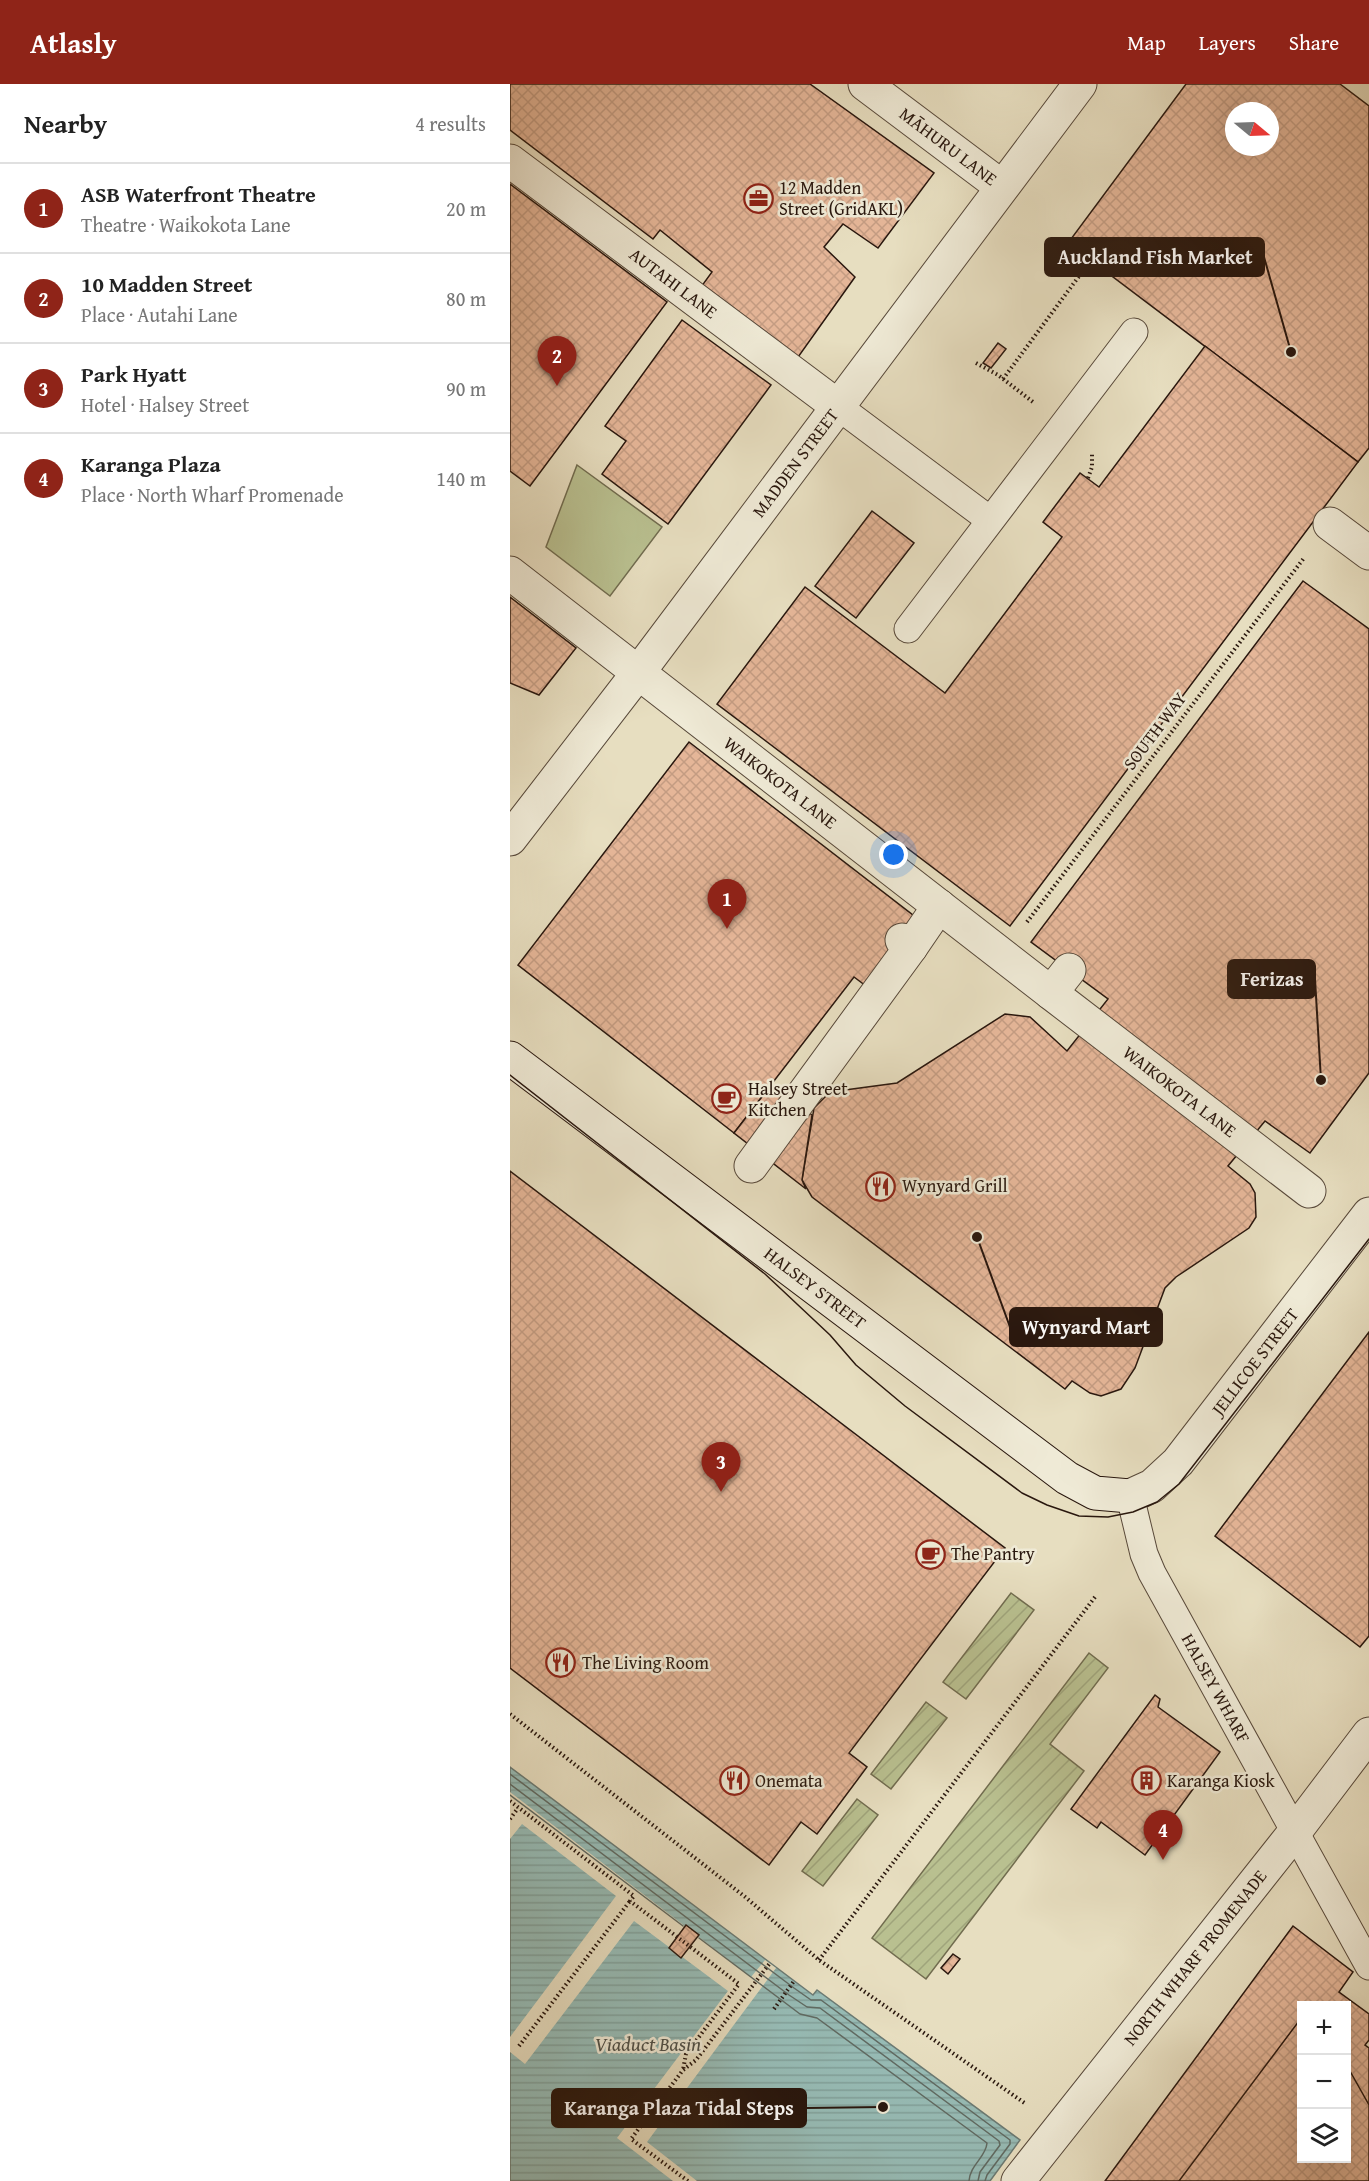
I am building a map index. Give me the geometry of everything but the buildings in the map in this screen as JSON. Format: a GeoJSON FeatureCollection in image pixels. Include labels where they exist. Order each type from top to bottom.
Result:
{"type":"FeatureCollection","features":[{"type":"Feature","properties":{"kind":"street","name":"MĀHURU LANE"},"geometry":{"type":"LineString","coordinates":[[865,84],[1002,187]]}},
{"type":"Feature","properties":{"kind":"street","name":"MADDEN STREET"},"geometry":{"type":"LineString","coordinates":[[510,838],[638,673],[836,405],[1080,84]]}},
{"type":"Feature","properties":{"kind":"street","name":"AUTAHI LANE"},"geometry":{"type":"LineString","coordinates":[[510,161],[836,405]]}},
{"type":"Feature","properties":{"kind":"street"},"geometry":{"type":"LineString","coordinates":[[1330,524],[1369,553]]}},
{"type":"Feature","properties":{"kind":"street","name":"WAIKOKOTA LANE"},"geometry":{"type":"LineString","coordinates":[[510,573],[1002,955],[1060,982],[1309,1191]]}},
{"type":"Feature","properties":{"kind":"street"},"geometry":{"type":"LineString","coordinates":[[751,1166],[906,943],[939,906]]}},
{"type":"Feature","properties":{"kind":"street","name":"HALSEY STREET"},"geometry":{"type":"LineString","coordinates":[[510,1058],[1067,1478],[1095,1493],[1130,1496]]}},
{"type":"Feature","properties":{"kind":"street","name":"JELLICOE STREET"},"geometry":{"type":"LineString","coordinates":[[1130,1496],[1152,1486],[1178,1461],[1369,1214]]}},
{"type":"Feature","properties":{"kind":"street","name":"NORTH WHARF PROMENADE"},"geometry":{"type":"LineString","coordinates":[[1018,2181],[1294,1833],[1369,1734]]}},
{"type":"Feature","properties":{"kind":"lane"},"geometry":{"type":"LineString","coordinates":[[908,628],[1134,332]]}},
{"type":"Feature","properties":{"kind":"lane"},"geometry":{"type":"LineString","coordinates":[[836,405],[990,520]]}},
{"type":"Feature","properties":{"kind":"lane","name":"HALSEY WHARF"},"geometry":{"type":"LineString","coordinates":[[1130,1496],[1144,1554],[1152,1573],[1369,1966]]}},
{"type":"Feature","properties":{"kind":"path"},"geometry":{"type":"LineString","coordinates":[[1003,379],[1091,260]]}},
{"type":"Feature","properties":{"kind":"path","name":"SOUTH WAY"},"geometry":{"type":"LineString","coordinates":[[1002,955],[1330,524]]}},
{"type":"Feature","properties":{"kind":"path"},"geometry":{"type":"LineString","coordinates":[[819,1960],[1095,1597]]}},
{"type":"Feature","properties":{"kind":"path"},"geometry":{"type":"LineString","coordinates":[[510,1714],[744,1896],[819,1960],[1060,2128]]}},
{"type":"Feature","properties":{"kind":"path"},"geometry":{"type":"LineString","coordinates":[[510,1801],[634,1896],[519,2046]]}},
{"type":"Feature","properties":{"kind":"path"},"geometry":{"type":"LineString","coordinates":[[510,1819],[518,1808]]}},
{"type":"Feature","properties":{"kind":"path"},"geometry":{"type":"LineString","coordinates":[[630,1901],[739,1984],[686,2054],[683,2070]]}},
{"type":"Feature","properties":{"kind":"path"},"geometry":{"type":"LineString","coordinates":[[688,2181],[631,2139],[683,2070],[696,2060],[770,1963]]}},
{"type":"Feature","properties":{"kind":"path"},"geometry":{"type":"LineString","coordinates":[[774,2009],[794,1981]]}},
{"type":"Feature","properties":{"kind":"green space"},"geometry":{"type":"Polygon","coordinates":[[[577,465],[662,527],[610,596],[546,547],[577,465]]]}},
{"type":"Feature","properties":{"kind":"green space"},"geometry":{"type":"Polygon","coordinates":[[[1011,1593],[1034,1610],[966,1699],[943,1682],[1011,1593]]]}},
{"type":"Feature","properties":{"kind":"green space"},"geometry":{"type":"Polygon","coordinates":[[[1089,1653],[1108,1668],[1050,1744],[1084,1771],[926,1979],[872,1938],[1089,1653]]]}},
{"type":"Feature","properties":{"kind":"green space"},"geometry":{"type":"Polygon","coordinates":[[[926,1702],[947,1718],[891,1789],[871,1774],[926,1702]]]}},
{"type":"Feature","properties":{"kind":"green space"},"geometry":{"type":"Polygon","coordinates":[[[857,1799],[878,1815],[823,1886],[802,1871],[857,1799]]]}},
{"type":"Feature","properties":{"kind":"water","name":"Viaduct Basin"},"geometry":{"type":"Polygon","coordinates":[[[510,1767],[813,1995],[817,1990],[1020,2140],[990,2181],[510,2181],[510,1767]]]}},
{"type":"Feature","properties":{"kind":"pier"},"geometry":{"type":"Polygon","coordinates":[[[510,1792],[751,1977],[765,1960],[776,1968],[647,2142],[697,2181],[673,2181],[617,2138],[728,1991],[634,1921],[525,2064],[510,2052],[510,2037],[616,1896],[522,1824],[510,1839],[510,1792]]]}},
{"type":"Feature","properties":{"kind":"tram line"},"geometry":{"type":"LineString","coordinates":[[510,1075],[765,1274],[830,1335],[856,1365],[905,1406],[1022,1493],[1079,1516],[1108,1517],[1133,1512],[1157,1502],[1179,1484],[1369,1239]]}},
{"type":"Feature","properties":{"kind":"place","name":"12 Madden Street (GridAKL)"},"geometry":{"type":"Point","coordinates":[758,198]}},
{"type":"Feature","properties":{"kind":"place","name":"Auckland Fish Market"},"geometry":{"type":"Point","coordinates":[1291,352]}},
{"type":"Feature","properties":{"kind":"place","name":"10 Madden Street"},"geometry":{"type":"Point","coordinates":[557,386]}},
{"type":"Feature","properties":{"kind":"place","name":"ASB Waterfront Theatre"},"geometry":{"type":"Point","coordinates":[727,929]}},
{"type":"Feature","properties":{"kind":"place","name":"Ferizas"},"geometry":{"type":"Point","coordinates":[1321,1080]}},
{"type":"Feature","properties":{"kind":"place","name":"Halsey Street Kitchen"},"geometry":{"type":"Point","coordinates":[727,1099]}},
{"type":"Feature","properties":{"kind":"place","name":"Wynyard Grill"},"geometry":{"type":"Point","coordinates":[881,1186]}},
{"type":"Feature","properties":{"kind":"place","name":"Wynyard Mart"},"geometry":{"type":"Point","coordinates":[977,1237]}},
{"type":"Feature","properties":{"kind":"place","name":"Park Hyatt"},"geometry":{"type":"Point","coordinates":[721,1492]}},
{"type":"Feature","properties":{"kind":"place","name":"The Pantry"},"geometry":{"type":"Point","coordinates":[930,1554]}},
{"type":"Feature","properties":{"kind":"place","name":"The Living Room"},"geometry":{"type":"Point","coordinates":[561,1663]}},
{"type":"Feature","properties":{"kind":"place","name":"Onemata"},"geometry":{"type":"Point","coordinates":[734,1781]}},
{"type":"Feature","properties":{"kind":"place","name":"Karanga Kiosk"},"geometry":{"type":"Point","coordinates":[1146,1781]}},
{"type":"Feature","properties":{"kind":"place","name":"Karanga Plaza"},"geometry":{"type":"Point","coordinates":[1163,1860]}},
{"type":"Feature","properties":{"kind":"place","name":"Karanga Plaza Tidal Steps"},"geometry":{"type":"Point","coordinates":[883,2107]}}]}
